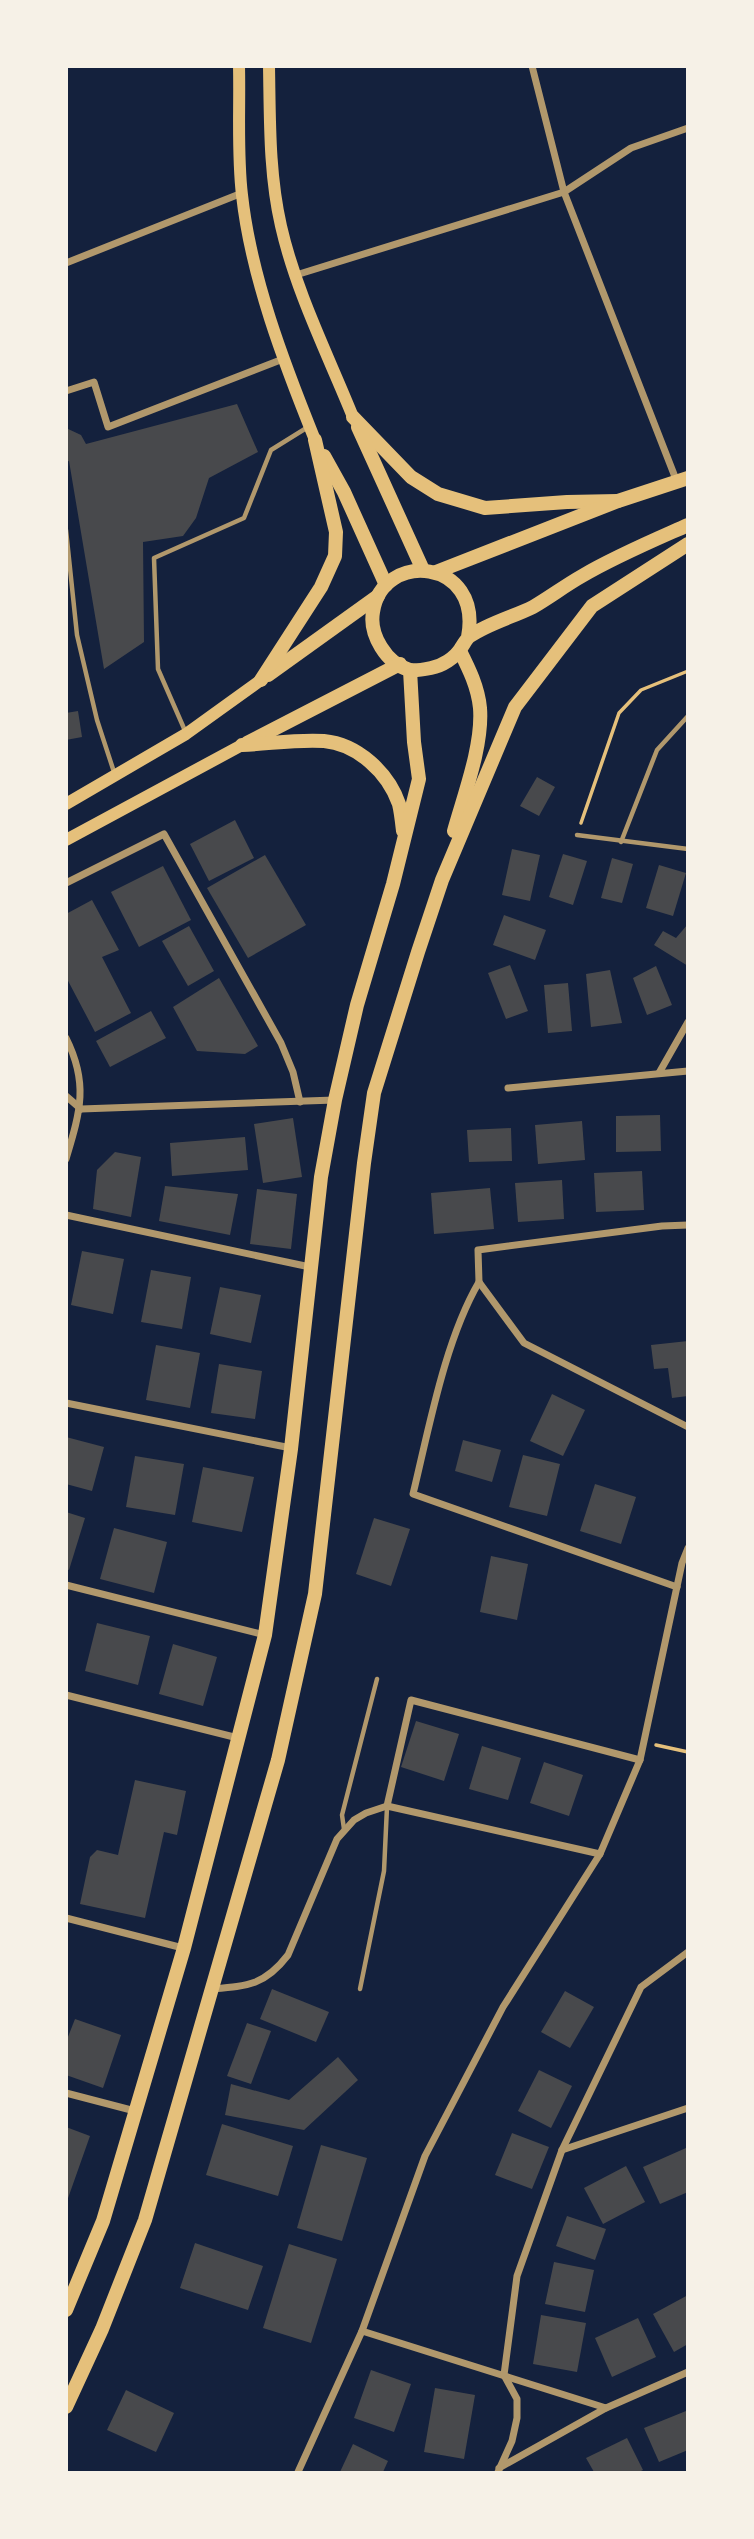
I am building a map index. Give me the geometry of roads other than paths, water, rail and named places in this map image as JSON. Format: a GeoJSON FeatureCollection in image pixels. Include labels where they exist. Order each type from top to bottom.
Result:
{"type":"FeatureCollection","features":[{"type":"Feature","properties":{"kind":"highway"},"geometry":{"type":"LineString","coordinates":[[353,417],[411,477],[438,494],[485,508],[618,501]]}},
{"type":"Feature","properties":{"kind":"highway"},"geometry":{"type":"LineString","coordinates":[[243,745],[405,667],[432,668],[447,662],[460,651],[468,637],[471,621],[469,605],[462,591],[451,580],[430,571],[353,417]]}},
{"type":"Feature","properties":{"kind":"highway"},"geometry":{"type":"LineString","coordinates":[[66,2310],[103,2221],[184,1948],[265,1635],[291,1449],[321,1177],[335,1100],[357,1006],[419,779],[405,667],[387,655],[377,642],[372,627],[373,611],[382,590],[344,492],[312,433]]}},
{"type":"Feature","properties":{"kind":"highway"},"geometry":{"type":"LineString","coordinates":[[261,680],[321,587],[335,556],[337,532],[312,433]]}},
{"type":"Feature","properties":{"kind":"highway"},"geometry":{"type":"LineString","coordinates":[[261,680],[397,576],[430,571],[682,480]]}},
{"type":"Feature","properties":{"kind":"highway"},"geometry":{"type":"LineString","coordinates":[[468,637],[533,606],[584,575],[688,525]]}},
{"type":"Feature","properties":{"kind":"highway"},"geometry":{"type":"LineString","coordinates":[[442,880],[515,707],[592,606],[688,544]]}},
{"type":"Feature","properties":{"kind":"highway"},"geometry":{"type":"LineString","coordinates":[[66,2407],[102,2329],[145,2220],[278,1760],[314,1594],[374,1093],[442,880],[477,744],[480,709],[473,678],[460,651]]}},
{"type":"Feature","properties":{"kind":"highway"},"geometry":{"type":"LineString","coordinates":[[243,745],[325,741],[343,744],[361,754],[390,786],[399,804],[404,838]]}},
{"type":"Feature","properties":{"kind":"main road"},"geometry":{"type":"LineString","coordinates":[[239,66],[242,193],[258,274],[283,359],[312,433]]}},
{"type":"Feature","properties":{"kind":"main road"},"geometry":{"type":"LineString","coordinates":[[269,66],[271,164],[281,227],[296,275],[353,417]]}},
{"type":"Feature","properties":{"kind":"main road"},"geometry":{"type":"LineString","coordinates":[[66,804],[186,734],[261,680]]}},
{"type":"Feature","properties":{"kind":"main road"},"geometry":{"type":"LineString","coordinates":[[66,840],[243,745]]}},
{"type":"Feature","properties":{"kind":"street"},"geometry":{"type":"LineString","coordinates":[[532,66],[564,192],[682,480]]}},
{"type":"Feature","properties":{"kind":"street"},"geometry":{"type":"LineString","coordinates":[[296,275],[564,192],[631,148],[688,128]]}},
{"type":"Feature","properties":{"kind":"street"},"geometry":{"type":"LineString","coordinates":[[66,263],[242,193]]}},
{"type":"Feature","properties":{"kind":"street"},"geometry":{"type":"LineString","coordinates":[[66,391],[94,382],[108,427],[283,359]]}},
{"type":"Feature","properties":{"kind":"street"},"geometry":{"type":"LineString","coordinates":[[66,883],[164,834],[281,1043],[293,1072],[300,1102]]}},
{"type":"Feature","properties":{"kind":"street"},"geometry":{"type":"LineString","coordinates":[[659,1073],[688,1023]]}},
{"type":"Feature","properties":{"kind":"street"},"geometry":{"type":"LineString","coordinates":[[66,1038],[78,1060],[81,1109],[66,1159]]}},
{"type":"Feature","properties":{"kind":"street"},"geometry":{"type":"LineString","coordinates":[[508,1088],[688,1070]]}},
{"type":"Feature","properties":{"kind":"street"},"geometry":{"type":"LineString","coordinates":[[66,1096],[81,1109],[335,1100]]}},
{"type":"Feature","properties":{"kind":"street"},"geometry":{"type":"LineString","coordinates":[[66,1215],[310,1267]]}},
{"type":"Feature","properties":{"kind":"street"},"geometry":{"type":"LineString","coordinates":[[677,1587],[412,1494],[464,1307],[479,1282],[478,1250],[688,1225]]}},
{"type":"Feature","properties":{"kind":"street"},"geometry":{"type":"LineString","coordinates":[[479,1282],[524,1343],[688,1427]]}},
{"type":"Feature","properties":{"kind":"street"},"geometry":{"type":"LineString","coordinates":[[66,1402],[291,1449]]}},
{"type":"Feature","properties":{"kind":"street"},"geometry":{"type":"LineString","coordinates":[[298,2473],[362,2331],[425,2156],[503,2007],[600,1854],[640,1760],[677,1587],[688,1548]]}},
{"type":"Feature","properties":{"kind":"street"},"geometry":{"type":"LineString","coordinates":[[66,1585],[265,1635]]}},
{"type":"Feature","properties":{"kind":"street"},"geometry":{"type":"LineString","coordinates":[[66,1695],[238,1738]]}},
{"type":"Feature","properties":{"kind":"street"},"geometry":{"type":"LineString","coordinates":[[387,1807],[411,1700],[640,1760]]}},
{"type":"Feature","properties":{"kind":"street"},"geometry":{"type":"LineString","coordinates":[[210,1989],[249,1986],[265,1979],[278,1968],[288,1955],[330,1852],[344,1829],[366,1813],[387,1807],[600,1854]]}},
{"type":"Feature","properties":{"kind":"street"},"geometry":{"type":"LineString","coordinates":[[66,1918],[184,1948]]}},
{"type":"Feature","properties":{"kind":"street"},"geometry":{"type":"LineString","coordinates":[[498,2471],[512,2441],[517,2418],[517,2399],[503,2375],[517,2276],[562,2150],[640,1987],[688,1952]]}},
{"type":"Feature","properties":{"kind":"street"},"geometry":{"type":"LineString","coordinates":[[66,2092],[135,2111]]}},
{"type":"Feature","properties":{"kind":"street"},"geometry":{"type":"LineString","coordinates":[[562,2150],[688,2108]]}},
{"type":"Feature","properties":{"kind":"street"},"geometry":{"type":"LineString","coordinates":[[362,2331],[606,2408]]}},
{"type":"Feature","properties":{"kind":"street"},"geometry":{"type":"LineString","coordinates":[[498,2471],[606,2408],[688,2372]]}},
{"type":"Feature","properties":{"kind":"lane"},"geometry":{"type":"LineString","coordinates":[[186,734],[158,669],[154,558],[244,518],[271,450],[312,433]]}},
{"type":"Feature","properties":{"kind":"lane"},"geometry":{"type":"LineString","coordinates":[[66,530],[77,635],[97,720],[116,776]]}},
{"type":"Feature","properties":{"kind":"lane"},"geometry":{"type":"LineString","coordinates":[[621,842],[657,750],[688,716]]}},
{"type":"Feature","properties":{"kind":"lane"},"geometry":{"type":"LineString","coordinates":[[577,835],[688,849]]}},
{"type":"Feature","properties":{"kind":"lane"},"geometry":{"type":"LineString","coordinates":[[344,1829],[342,1815],[377,1679]]}},
{"type":"Feature","properties":{"kind":"lane"},"geometry":{"type":"LineString","coordinates":[[360,1989],[384,1871],[387,1807]]}}]}
